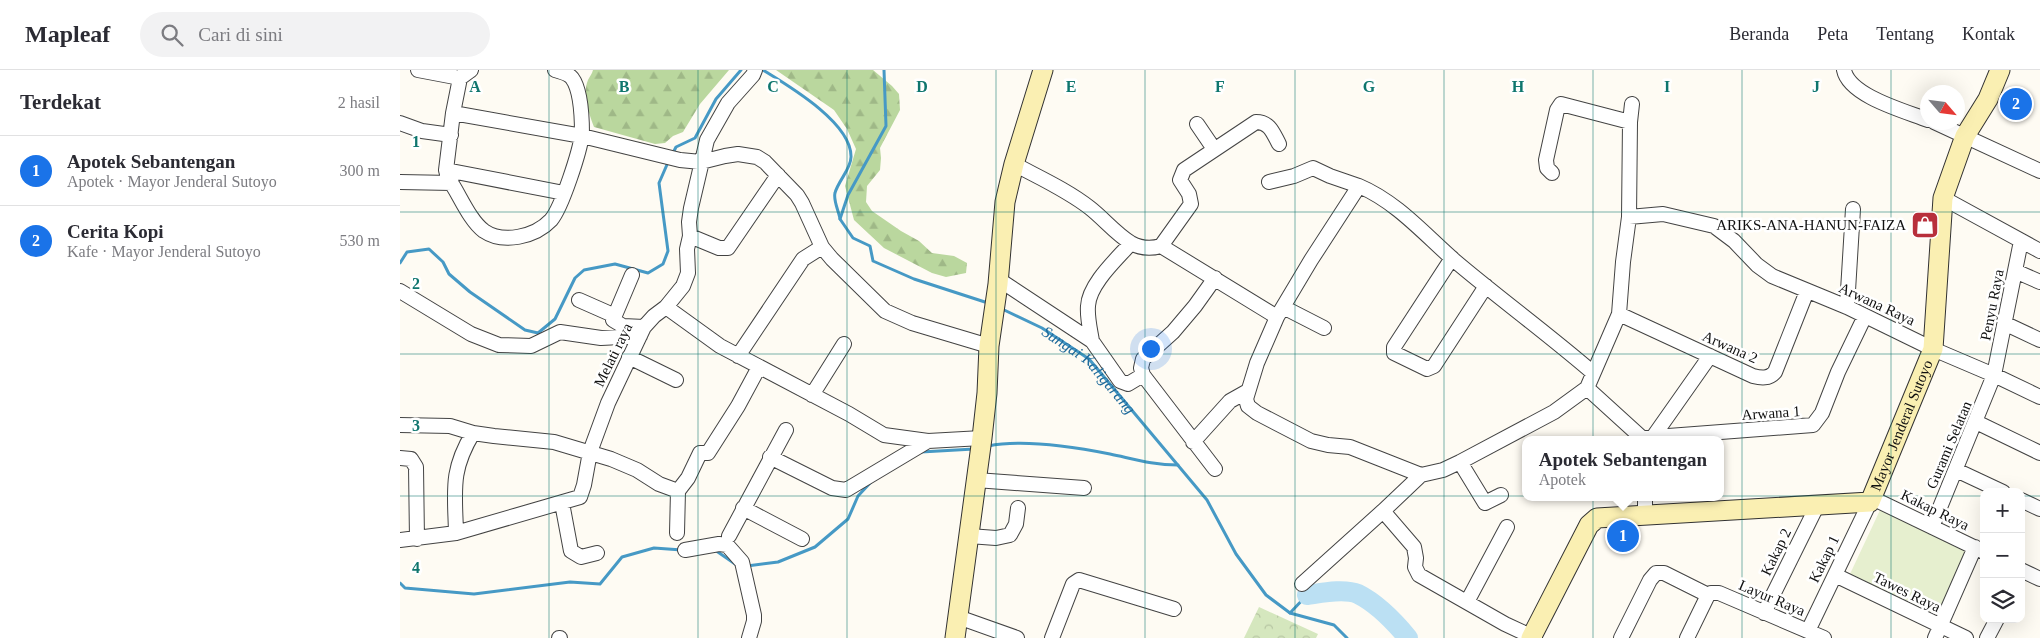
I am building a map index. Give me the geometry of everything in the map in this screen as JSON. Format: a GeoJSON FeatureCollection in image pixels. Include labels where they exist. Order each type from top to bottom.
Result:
{"type":"FeatureCollection","features":[{"type":"Feature","properties":{"kind":"street"},"geometry":{"type":"LineString","coordinates":[[418,70],[465,74],[453,113],[449,177],[476,224],[494,236],[504,239],[530,232],[550,220],[556,213],[582,136],[582,117],[576,88],[572,79],[566,74],[555,70]]}},
{"type":"Feature","properties":{"kind":"street"},"geometry":{"type":"LineString","coordinates":[[955,638],[970,536],[987,393],[989,346],[998,281],[1005,202],[1014,164],[1042,70]]}},
{"type":"Feature","properties":{"kind":"street"},"geometry":{"type":"LineString","coordinates":[[1844,70],[1846,77],[1852,85],[1865,95],[1920,117]]}},
{"type":"Feature","properties":{"kind":"street","name":"Mayor Jenderal Sutoyo"},"geometry":{"type":"LineString","coordinates":[[1533,638],[1589,525],[1601,517],[1645,506],[1817,506],[1871,500],[1932,349],[1942,198],[1965,136],[1988,99],[2000,70]]}},
{"type":"Feature","properties":{"kind":"street","name":"Melati raya"},"geometry":{"type":"LineString","coordinates":[[400,540],[456,533],[539,508],[577,499],[582,494],[590,452],[600,423],[629,357],[642,332],[654,316],[666,307],[679,292],[686,280],[691,208],[707,140],[728,103],[754,72]]}},
{"type":"Feature","properties":{"kind":"street"},"geometry":{"type":"LineString","coordinates":[[1552,173],[1547,168],[1546,160],[1557,110],[1561,104],[1630,122]]}},
{"type":"Feature","properties":{"kind":"street"},"geometry":{"type":"LineString","coordinates":[[1302,584],[1421,476],[1443,470],[1460,462],[1554,412],[1587,388],[1592,372],[1619,314],[1622,262],[1629,217],[1630,122],[1632,104]]}},
{"type":"Feature","properties":{"kind":"street"},"geometry":{"type":"LineString","coordinates":[[453,113],[582,136],[680,160],[701,162],[725,156],[749,155],[757,157],[766,162],[802,204],[822,247],[874,300],[892,315],[912,323],[989,346]]}},
{"type":"Feature","properties":{"kind":"street"},"geometry":{"type":"LineString","coordinates":[[1014,164],[1063,189],[1131,243],[1143,248],[1154,248],[1161,246],[1191,204],[1189,194],[1180,180],[1182,174],[1214,149],[1256,122],[1262,122],[1270,127],[1279,144]]}},
{"type":"Feature","properties":{"kind":"street"},"geometry":{"type":"LineString","coordinates":[[400,123],[422,131],[451,135]]}},
{"type":"Feature","properties":{"kind":"street"},"geometry":{"type":"LineString","coordinates":[[1198,124],[1214,149]]}},
{"type":"Feature","properties":{"kind":"street"},"geometry":{"type":"LineString","coordinates":[[1952,130],[2040,170]]}},
{"type":"Feature","properties":{"kind":"street"},"geometry":{"type":"LineString","coordinates":[[1269,182],[1294,176],[1313,168],[1360,186],[1385,201],[1420,228],[1452,258],[1592,372]]}},
{"type":"Feature","properties":{"kind":"street"},"geometry":{"type":"LineString","coordinates":[[690,236],[719,248],[728,248],[778,175]]}},
{"type":"Feature","properties":{"kind":"street"},"geometry":{"type":"LineString","coordinates":[[400,182],[449,177],[564,193]]}},
{"type":"Feature","properties":{"kind":"street"},"geometry":{"type":"LineString","coordinates":[[1360,186],[1280,312],[1246,392],[1246,399],[1251,408],[1311,441],[1350,447],[1421,476]]}},
{"type":"Feature","properties":{"kind":"street"},"geometry":{"type":"LineString","coordinates":[[1942,198],[2040,251]]}},
{"type":"Feature","properties":{"kind":"street"},"geometry":{"type":"LineString","coordinates":[[1846,307],[1853,209]]}},
{"type":"Feature","properties":{"kind":"street","name":"Arwana Raya"},"geometry":{"type":"LineString","coordinates":[[1629,217],[1663,214],[1714,226],[1734,241],[1765,271],[2040,397]]}},
{"type":"Feature","properties":{"kind":"street","name":"Penyu Raya"},"geometry":{"type":"LineString","coordinates":[[1994,375],[2006,324],[2021,241]]}},
{"type":"Feature","properties":{"kind":"street"},"geometry":{"type":"LineString","coordinates":[[1131,243],[1105,272],[1087,307],[1092,340],[1109,366],[1123,382],[1128,384],[1143,375]]}},
{"type":"Feature","properties":{"kind":"street"},"geometry":{"type":"LineString","coordinates":[[1161,246],[1215,278],[1280,312],[1324,328]]}},
{"type":"Feature","properties":{"kind":"street"},"geometry":{"type":"LineString","coordinates":[[738,356],[803,259],[822,247]]}},
{"type":"Feature","properties":{"kind":"street"},"geometry":{"type":"LineString","coordinates":[[1452,258],[1394,347],[1394,353],[1427,369],[1434,366],[1486,286]]}},
{"type":"Feature","properties":{"kind":"street"},"geometry":{"type":"LineString","coordinates":[[2015,271],[2040,282]]}},
{"type":"Feature","properties":{"kind":"street"},"geometry":{"type":"LineString","coordinates":[[632,275],[613,315],[613,321],[642,332]]}},
{"type":"Feature","properties":{"kind":"street"},"geometry":{"type":"LineString","coordinates":[[1215,278],[1173,332],[1143,359],[1141,368],[1143,375],[1215,469]]}},
{"type":"Feature","properties":{"kind":"street"},"geometry":{"type":"LineString","coordinates":[[998,281],[1092,340]]}},
{"type":"Feature","properties":{"kind":"street"},"geometry":{"type":"LineString","coordinates":[[400,291],[471,334],[499,345],[531,346],[560,332],[601,338],[642,332]]}},
{"type":"Feature","properties":{"kind":"street","name":"Arwana 2"},"geometry":{"type":"LineString","coordinates":[[1619,314],[1759,378],[1770,377],[1773,375],[1807,291]]}},
{"type":"Feature","properties":{"kind":"street"},"geometry":{"type":"LineString","coordinates":[[579,300],[613,315]]}},
{"type":"Feature","properties":{"kind":"street"},"geometry":{"type":"LineString","coordinates":[[666,307],[703,335],[738,356],[884,435],[981,445]]}},
{"type":"Feature","properties":{"kind":"street","name":"Arwana 1"},"geometry":{"type":"LineString","coordinates":[[1672,436],[1813,425],[1822,413],[1838,372],[1865,316]]}},
{"type":"Feature","properties":{"kind":"street"},"geometry":{"type":"LineString","coordinates":[[2006,324],[2040,340]]}},
{"type":"Feature","properties":{"kind":"street"},"geometry":{"type":"LineString","coordinates":[[812,395],[844,344]]}},
{"type":"Feature","properties":{"kind":"street"},"geometry":{"type":"LineString","coordinates":[[1648,436],[1710,356]]}},
{"type":"Feature","properties":{"kind":"street"},"geometry":{"type":"LineString","coordinates":[[629,357],[676,380]]}},
{"type":"Feature","properties":{"kind":"street"},"geometry":{"type":"LineString","coordinates":[[677,533],[678,491],[688,478],[700,453],[708,453],[738,406],[759,367]]}},
{"type":"Feature","properties":{"kind":"street","name":"Gurami Selatan"},"geometry":{"type":"LineString","coordinates":[[1932,527],[1994,375]]}},
{"type":"Feature","properties":{"kind":"street"},"geometry":{"type":"LineString","coordinates":[[1587,388],[1644,436]]}},
{"type":"Feature","properties":{"kind":"street"},"geometry":{"type":"LineString","coordinates":[[1193,442],[1230,401],[1246,392]]}},
{"type":"Feature","properties":{"kind":"street"},"geometry":{"type":"LineString","coordinates":[[1976,422],[2040,453]]}},
{"type":"Feature","properties":{"kind":"street"},"geometry":{"type":"LineString","coordinates":[[400,425],[450,426],[471,435],[538,439],[590,452],[637,470],[659,484],[678,491]]}},
{"type":"Feature","properties":{"kind":"street"},"geometry":{"type":"LineString","coordinates":[[729,536],[786,430]]}},
{"type":"Feature","properties":{"kind":"street"},"geometry":{"type":"LineString","coordinates":[[456,533],[454,481],[456,468],[471,435]]}},
{"type":"Feature","properties":{"kind":"street"},"geometry":{"type":"LineString","coordinates":[[770,457],[832,488],[846,490],[928,440]]}},
{"type":"Feature","properties":{"kind":"street"},"geometry":{"type":"LineString","coordinates":[[400,458],[411,460],[416,467],[417,539]]}},
{"type":"Feature","properties":{"kind":"street"},"geometry":{"type":"LineString","coordinates":[[1460,462],[1485,503],[1501,495]]}},
{"type":"Feature","properties":{"kind":"street"},"geometry":{"type":"LineString","coordinates":[[1956,470],[1994,488]]}},
{"type":"Feature","properties":{"kind":"street"},"geometry":{"type":"LineString","coordinates":[[976,480],[1084,488]]}},
{"type":"Feature","properties":{"kind":"street","name":"Kakap Raya"},"geometry":{"type":"LineString","coordinates":[[1871,500],[1979,550]]}},
{"type":"Feature","properties":{"kind":"street","name":"Kakap 1"},"geometry":{"type":"LineString","coordinates":[[1808,631],[1871,500]]}},
{"type":"Feature","properties":{"kind":"street"},"geometry":{"type":"LineString","coordinates":[[2025,502],[2040,509]]}},
{"type":"Feature","properties":{"kind":"street"},"geometry":{"type":"LineString","coordinates":[[562,503],[571,551],[581,557],[597,553]]}},
{"type":"Feature","properties":{"kind":"street","name":"Kakap 2"},"geometry":{"type":"LineString","coordinates":[[1764,613],[1817,506]]}},
{"type":"Feature","properties":{"kind":"street"},"geometry":{"type":"LineString","coordinates":[[743,508],[802,539]]}},
{"type":"Feature","properties":{"kind":"street"},"geometry":{"type":"LineString","coordinates":[[970,536],[996,538],[1010,535],[1016,524],[1018,508]]}},
{"type":"Feature","properties":{"kind":"street"},"geometry":{"type":"LineString","coordinates":[[1383,510],[1414,548],[1416,552],[1416,572],[1467,602],[1506,631],[1533,638]]}},
{"type":"Feature","properties":{"kind":"street"},"geometry":{"type":"LineString","coordinates":[[1467,602],[1507,527]]}},
{"type":"Feature","properties":{"kind":"street"},"geometry":{"type":"LineString","coordinates":[[685,550],[719,544],[726,545],[742,566],[754,615],[749,638]]}},
{"type":"Feature","properties":{"kind":"street"},"geometry":{"type":"LineString","coordinates":[[1938,632],[1979,550]]}},
{"type":"Feature","properties":{"kind":"street"},"geometry":{"type":"LineString","coordinates":[[2025,572],[2040,579]]}},
{"type":"Feature","properties":{"kind":"street","name":"Layur Raya"},"geometry":{"type":"LineString","coordinates":[[1621,638],[1650,580],[1656,573],[1664,573],[1708,595],[1711,593],[1719,594],[1824,638]]}},
{"type":"Feature","properties":{"kind":"street","name":"Tawes Raya"},"geometry":{"type":"LineString","coordinates":[[1835,575],[1938,632],[1966,638]]}},
{"type":"Feature","properties":{"kind":"street"},"geometry":{"type":"LineString","coordinates":[[1052,638],[1073,584],[1079,580],[1174,609]]}},
{"type":"Feature","properties":{"kind":"street"},"geometry":{"type":"LineString","coordinates":[[1687,638],[1708,595]]}},
{"type":"Feature","properties":{"kind":"street"},"geometry":{"type":"LineString","coordinates":[[958,616],[1017,638]]}},
{"type":"Feature","properties":{"kind":"street"},"geometry":{"type":"LineString","coordinates":[[1987,638],[1995,623]]}},
{"type":"Feature","properties":{"kind":"green space"},"geometry":{"type":"Polygon","coordinates":[[[593,70],[729,70],[700,104],[683,132],[673,136],[665,143],[655,144],[594,127],[586,98],[586,86],[593,70]]]}},
{"type":"Feature","properties":{"kind":"green space"},"geometry":{"type":"Polygon","coordinates":[[[776,70],[873,70],[892,86],[899,94],[900,110],[880,148],[880,170],[867,186],[866,202],[872,211],[919,241],[932,253],[954,256],[967,263],[966,273],[946,277],[932,273],[884,248],[854,220],[845,186],[856,149],[847,129],[834,110],[776,70]]]}},
{"type":"Feature","properties":{"kind":"green space"},"geometry":{"type":"Polygon","coordinates":[[[1881,508],[1969,548],[1938,615],[1850,574],[1881,508]]]}},
{"type":"Feature","properties":{"kind":"green space"},"geometry":{"type":"Polygon","coordinates":[[[1259,607],[1318,634],[1316,638],[1244,638],[1259,607]]]}},
{"type":"Feature","properties":{"kind":"waterway"},"geometry":{"type":"LineString","coordinates":[[672,155],[676,147],[695,138],[716,99],[741,70]]}},
{"type":"Feature","properties":{"kind":"waterway"},"geometry":{"type":"LineString","coordinates":[[763,70],[817,107],[841,131],[849,144],[850,162],[835,196],[840,219]]}},
{"type":"Feature","properties":{"kind":"waterway","name":"Sungai Kaligarang"},"geometry":{"type":"LineString","coordinates":[[884,70],[886,126],[848,195],[840,219],[853,238],[870,246],[873,261],[914,279],[988,303]]}},
{"type":"Feature","properties":{"kind":"waterway"},"geometry":{"type":"LineString","coordinates":[[400,263],[407,252],[429,249],[443,262],[449,274],[470,292],[525,330],[538,333],[555,319],[575,278],[584,270],[615,264],[648,273],[663,264],[668,251],[659,183],[669,160]]}},
{"type":"Feature","properties":{"kind":"waterway","name":"Sungai Kaligarang"},"geometry":{"type":"LineString","coordinates":[[1000,308],[1042,328],[1089,359],[1207,500],[1236,554],[1266,595],[1290,613],[1307,595]]}},
{"type":"Feature","properties":{"kind":"waterway"},"geometry":{"type":"LineString","coordinates":[[988,446],[1017,443],[1049,445],[1096,451],[1152,463],[1178,465]]}},
{"type":"Feature","properties":{"kind":"waterway"},"geometry":{"type":"LineString","coordinates":[[921,452],[974,449]]}},
{"type":"Feature","properties":{"kind":"waterway"},"geometry":{"type":"LineString","coordinates":[[747,566],[778,562],[815,547],[848,519],[858,496],[871,482]]}},
{"type":"Feature","properties":{"kind":"waterway"},"geometry":{"type":"LineString","coordinates":[[400,583],[405,588],[474,594],[570,582],[600,584],[622,557],[654,548],[682,550]]}},
{"type":"Feature","properties":{"kind":"waterway"},"geometry":{"type":"LineString","coordinates":[[715,550],[738,566]]}},
{"type":"Feature","properties":{"kind":"waterway","name":"Sungai Kaligarang"},"geometry":{"type":"LineString","coordinates":[[1307,595],[1339,591],[1358,594],[1385,613],[1408,638]]}},
{"type":"Feature","properties":{"kind":"waterway"},"geometry":{"type":"LineString","coordinates":[[1290,613],[1334,625],[1347,638]]}},
{"type":"Feature","properties":{"kind":"place","name":"Cerita Kopi"},"geometry":{"type":"Point","coordinates":[2016,104]}},
{"type":"Feature","properties":{"kind":"place","name":"ARIKS-ANA-HANUN-FAIZA"},"geometry":{"type":"Point","coordinates":[1925,225]}},
{"type":"Feature","properties":{"kind":"place","name":"Apotek Sebantengan"},"geometry":{"type":"Point","coordinates":[1623,536]}}]}
